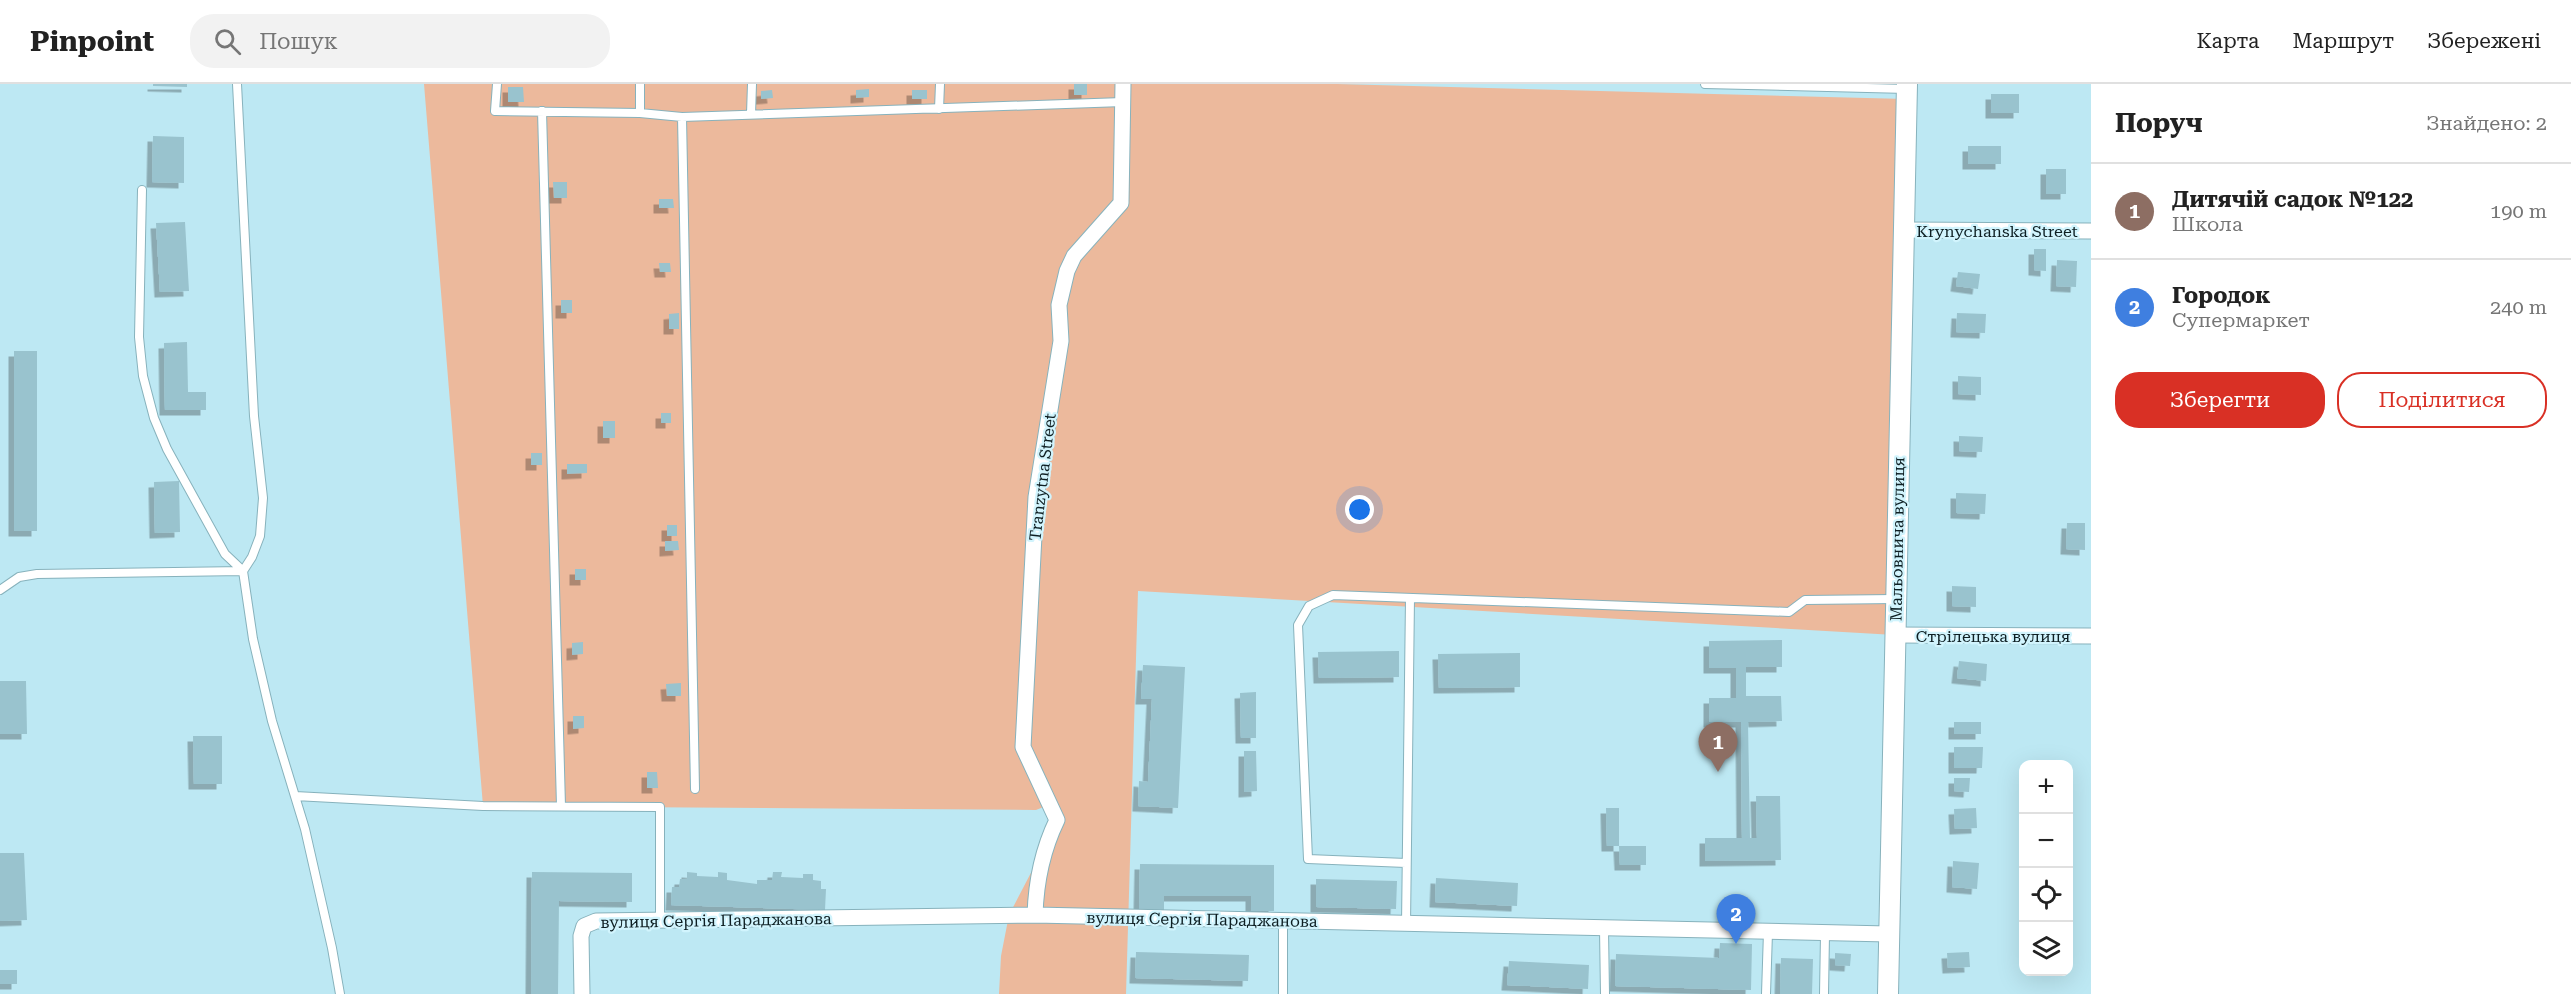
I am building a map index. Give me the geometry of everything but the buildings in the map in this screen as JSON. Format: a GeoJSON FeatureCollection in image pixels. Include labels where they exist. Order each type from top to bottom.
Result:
{"type":"FeatureCollection","features":[{"type":"Feature","properties":{"kind":"street","name":"Tranzytna Street"},"geometry":{"type":"LineString","coordinates":[[1035,915],[1036,883],[1047,842],[1057,820],[1023,747],[1036,497],[1061,341],[1059,305],[1067,271],[1074,256],[1121,203],[1123,84]]}},
{"type":"Feature","properties":{"kind":"street","name":"Мальовнича вулиця"},"geometry":{"type":"LineString","coordinates":[[1888,994],[1906,87]]}},
{"type":"Feature","properties":{"kind":"street","name":"Krynychanska Street"},"geometry":{"type":"LineString","coordinates":[[1904,231],[2091,231]]}},
{"type":"Feature","properties":{"kind":"street","name":"Стрілецька вулиця"},"geometry":{"type":"LineString","coordinates":[[1895,635],[2091,636]]}},
{"type":"Feature","properties":{"kind":"street","name":"вулиця Сергія Параджанова"},"geometry":{"type":"LineString","coordinates":[[582,994],[581,936],[584,926],[596,921],[1035,915],[1888,934]]}},
{"type":"Feature","properties":{"kind":"lane"},"geometry":{"type":"LineString","coordinates":[[237,84],[254,416],[262,498],[260,536],[243,572]]}},
{"type":"Feature","properties":{"kind":"lane"},"geometry":{"type":"LineString","coordinates":[[496,84],[495,111],[640,113],[682,117],[1123,102]]}},
{"type":"Feature","properties":{"kind":"lane"},"geometry":{"type":"LineString","coordinates":[[640,84],[640,113]]}},
{"type":"Feature","properties":{"kind":"lane"},"geometry":{"type":"LineString","coordinates":[[751,114],[752,84]]}},
{"type":"Feature","properties":{"kind":"lane"},"geometry":{"type":"LineString","coordinates":[[939,109],[940,84]]}},
{"type":"Feature","properties":{"kind":"lane"},"geometry":{"type":"LineString","coordinates":[[1705,84],[1906,87]]}},
{"type":"Feature","properties":{"kind":"lane"},"geometry":{"type":"LineString","coordinates":[[542,111],[561,806]]}},
{"type":"Feature","properties":{"kind":"lane"},"geometry":{"type":"LineString","coordinates":[[682,117],[695,789]]}},
{"type":"Feature","properties":{"kind":"lane"},"geometry":{"type":"LineString","coordinates":[[142,190],[139,337],[145,387],[166,449],[225,554],[243,572],[253,639],[269,709],[295,796],[330,937],[340,994]]}},
{"type":"Feature","properties":{"kind":"lane"},"geometry":{"type":"LineString","coordinates":[[0,590],[19,578],[37,574],[243,572]]}},
{"type":"Feature","properties":{"kind":"lane"},"geometry":{"type":"LineString","coordinates":[[1406,863],[1308,859],[1298,625],[1309,606],[1333,595],[1789,612],[1805,600],[1895,599]]}},
{"type":"Feature","properties":{"kind":"lane"},"geometry":{"type":"LineString","coordinates":[[1406,925],[1410,598]]}},
{"type":"Feature","properties":{"kind":"lane"},"geometry":{"type":"LineString","coordinates":[[295,796],[483,806],[660,807],[660,921]]}},
{"type":"Feature","properties":{"kind":"lane"},"geometry":{"type":"LineString","coordinates":[[1282,994],[1283,921]]}},
{"type":"Feature","properties":{"kind":"lane"},"geometry":{"type":"LineString","coordinates":[[1604,929],[1605,994]]}},
{"type":"Feature","properties":{"kind":"lane"},"geometry":{"type":"LineString","coordinates":[[1766,994],[1768,932]]}},
{"type":"Feature","properties":{"kind":"lane"},"geometry":{"type":"LineString","coordinates":[[1824,994],[1825,934]]}},
{"type":"Feature","properties":{"kind":"shaded area"},"geometry":{"type":"Polygon","coordinates":[[[424,84],[1337,84],[1906,99],[1895,635],[1138,591],[1126,994],[999,994],[1001,956],[1009,915],[1047,842],[1051,804],[1036,810],[483,806],[424,84]]]}},
{"type":"Feature","properties":{"kind":"place","name":"Дитячій садок №122"},"geometry":{"type":"Point","coordinates":[1718,772]}},
{"type":"Feature","properties":{"kind":"place","name":"Городок"},"geometry":{"type":"Point","coordinates":[1736,944]}}]}
